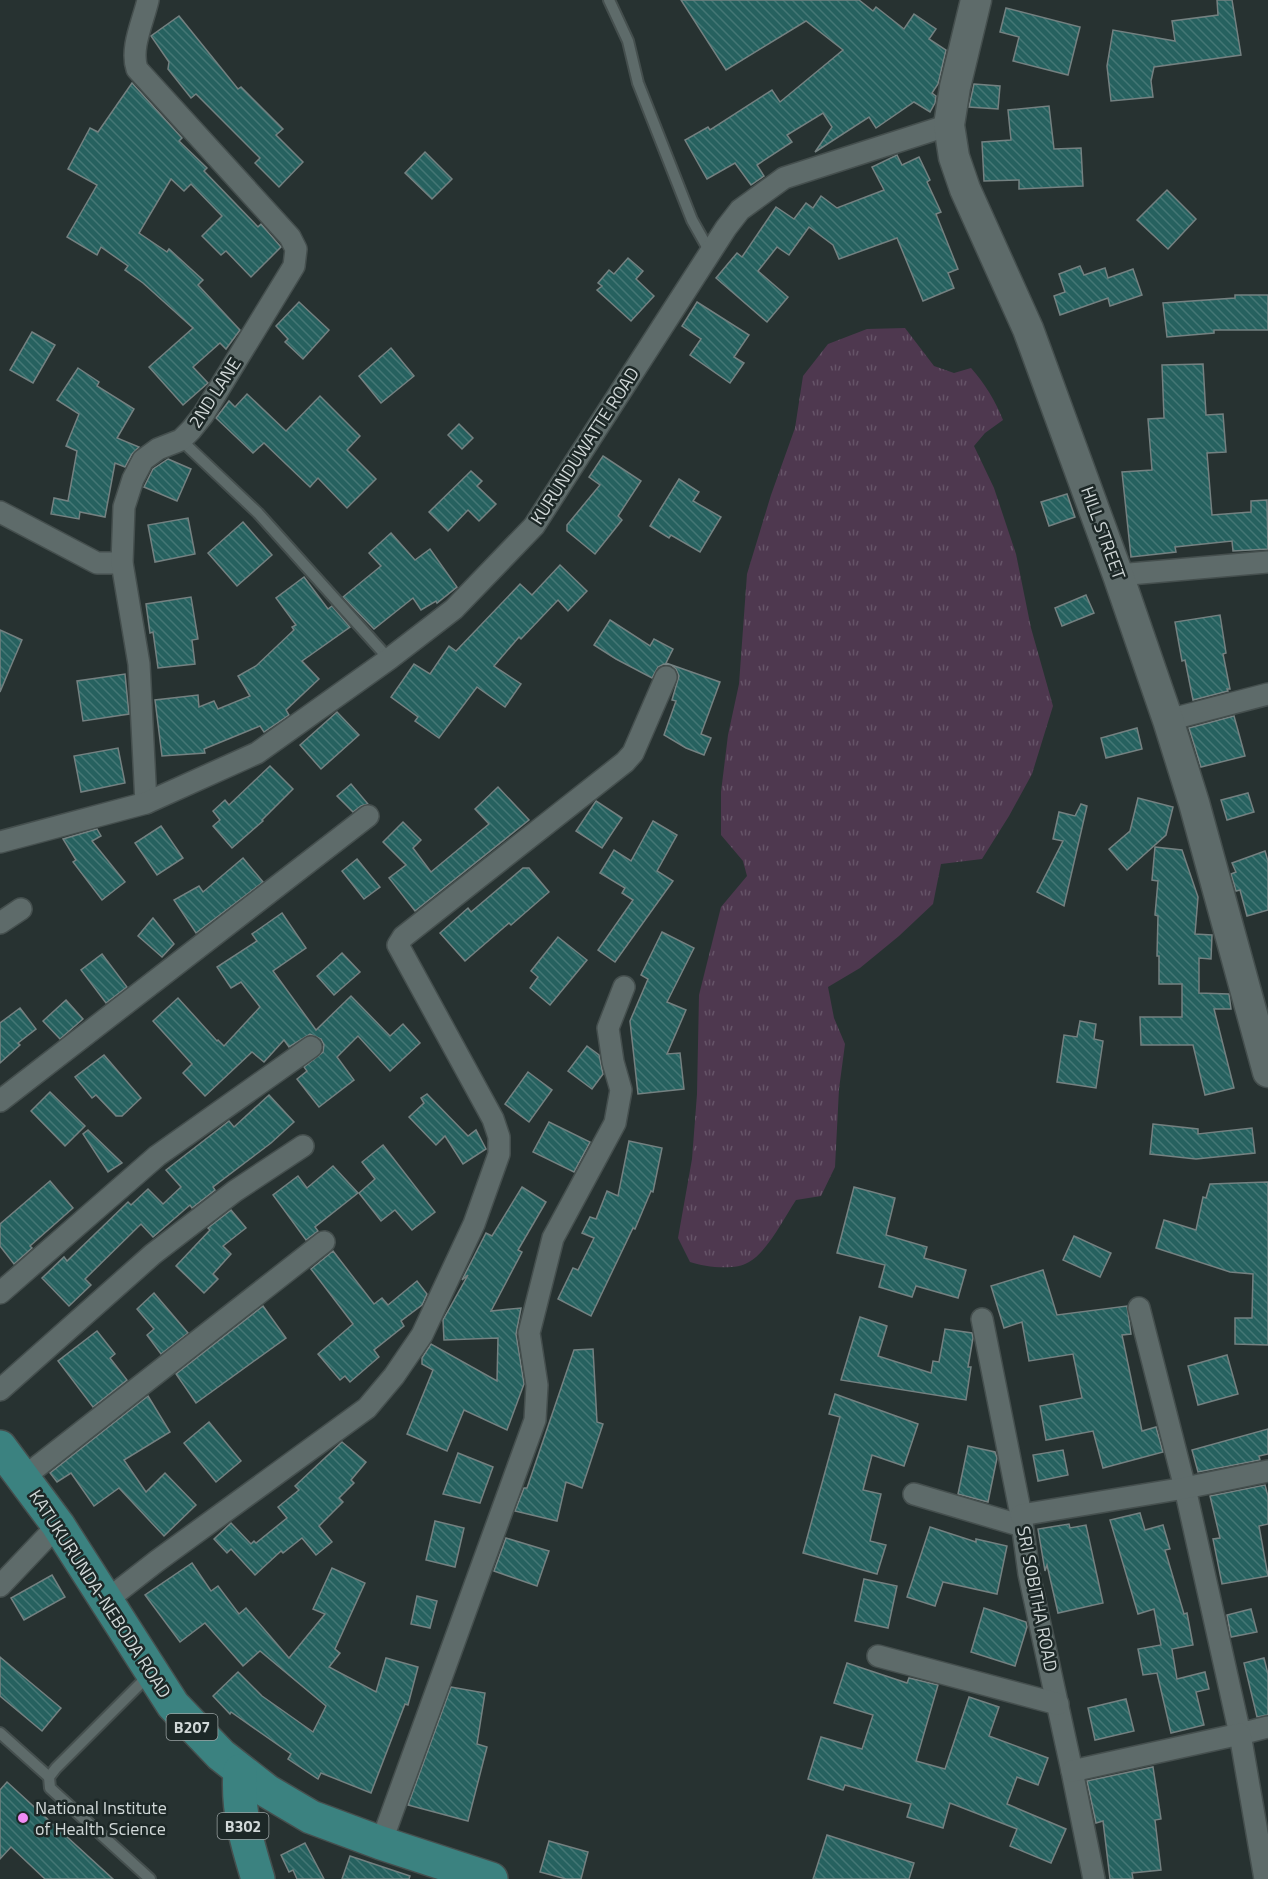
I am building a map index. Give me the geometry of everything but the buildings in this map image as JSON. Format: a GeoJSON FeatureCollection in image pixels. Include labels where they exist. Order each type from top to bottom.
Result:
{"type":"FeatureCollection","features":[{"type":"Feature","properties":{"kind":"main road","name":"HILL STREET"},"geometry":{"type":"LineString","coordinates":[[976,0],[956,87],[950,125],[954,158],[965,189],[1029,328],[1168,720],[1194,803],[1268,1072]]}},
{"type":"Feature","properties":{"kind":"main road","name":"KATUKURUNDA-NEBODA ROAD"},"geometry":{"type":"LineString","coordinates":[[0,1447],[57,1525],[173,1705],[240,1771],[288,1804],[311,1816],[381,1843],[491,1879]]}},
{"type":"Feature","properties":{"kind":"main road","name":"B302"},"geometry":{"type":"LineString","coordinates":[[240,1771],[238,1792],[244,1836],[258,1879]]}},
{"type":"Feature","properties":{"kind":"street","name":"2ND LANE"},"geometry":{"type":"LineString","coordinates":[[146,803],[139,664],[122,563],[124,507],[133,479],[143,460],[158,448],[181,440],[203,415],[294,266],[296,249],[290,237],[137,69],[134,49],[148,0]]}},
{"type":"Feature","properties":{"kind":"street","name":"KURUNDUWATTE ROAD"},"geometry":{"type":"LineString","coordinates":[[0,842],[146,803],[257,753],[389,659],[454,609],[534,526],[710,252],[740,210],[784,178],[950,125]]}},
{"type":"Feature","properties":{"kind":"street"},"geometry":{"type":"LineString","coordinates":[[0,512],[97,562],[122,563]]}},
{"type":"Feature","properties":{"kind":"street"},"geometry":{"type":"LineString","coordinates":[[1118,575],[1268,562]]}},
{"type":"Feature","properties":{"kind":"street"},"geometry":{"type":"LineString","coordinates":[[107,1600],[367,1408],[394,1376],[422,1335],[474,1224],[499,1154],[499,1137],[493,1119],[398,945],[403,937],[625,762],[633,753],[666,677]]}},
{"type":"Feature","properties":{"kind":"street"},"geometry":{"type":"LineString","coordinates":[[1168,720],[1268,694]]}},
{"type":"Feature","properties":{"kind":"street"},"geometry":{"type":"LineString","coordinates":[[0,1101],[368,816]]}},
{"type":"Feature","properties":{"kind":"street"},"geometry":{"type":"LineString","coordinates":[[0,923],[21,909]]}},
{"type":"Feature","properties":{"kind":"street"},"geometry":{"type":"LineString","coordinates":[[381,1843],[535,1420],[537,1386],[529,1333],[553,1238],[615,1123],[621,1090],[613,1062],[608,1028],[624,987]]}},
{"type":"Feature","properties":{"kind":"street"},"geometry":{"type":"LineString","coordinates":[[0,1293],[157,1156],[311,1047]]}},
{"type":"Feature","properties":{"kind":"street"},"geometry":{"type":"LineString","coordinates":[[0,1390],[153,1254],[236,1191],[303,1146]]}},
{"type":"Feature","properties":{"kind":"street"},"geometry":{"type":"LineString","coordinates":[[24,1477],[324,1242]]}},
{"type":"Feature","properties":{"kind":"street"},"geometry":{"type":"LineString","coordinates":[[1139,1308],[1185,1488],[1240,1734],[1265,1879]]}},
{"type":"Feature","properties":{"kind":"street","name":"SRI SOBITHA ROAD"},"geometry":{"type":"LineString","coordinates":[[982,1319],[1021,1520],[1029,1574],[1094,1879]]}},
{"type":"Feature","properties":{"kind":"street"},"geometry":{"type":"LineString","coordinates":[[914,1494],[1021,1520],[1268,1471]]}},
{"type":"Feature","properties":{"kind":"street"},"geometry":{"type":"LineString","coordinates":[[0,1586],[57,1525]]}},
{"type":"Feature","properties":{"kind":"street"},"geometry":{"type":"LineString","coordinates":[[878,1656],[1058,1704]]}},
{"type":"Feature","properties":{"kind":"street"},"geometry":{"type":"LineString","coordinates":[[1072,1771],[1268,1728]]}},
{"type":"Feature","properties":{"kind":"lane"},"geometry":{"type":"LineString","coordinates":[[609,0],[628,41],[638,83],[692,220],[710,252]]}},
{"type":"Feature","properties":{"kind":"lane"},"geometry":{"type":"LineString","coordinates":[[181,440],[258,513],[389,659]]}},
{"type":"Feature","properties":{"kind":"lane"},"geometry":{"type":"LineString","coordinates":[[49,1777],[152,1671]]}},
{"type":"Feature","properties":{"kind":"lane"},"geometry":{"type":"LineString","coordinates":[[0,1733],[49,1777],[50,1788],[150,1879]]}},
{"type":"Feature","properties":{"kind":"green space"},"geometry":{"type":"Polygon","coordinates":[[[905,328],[934,366],[954,373],[971,368],[989,392],[1003,420],[985,433],[974,446],[994,488],[1016,554],[1031,628],[1053,706],[1032,774],[982,859],[941,864],[933,904],[860,968],[828,987],[834,1018],[845,1044],[839,1089],[835,1167],[821,1196],[796,1200],[763,1250],[749,1262],[728,1267],[696,1264],[690,1262],[678,1238],[692,1159],[697,1094],[699,995],[721,907],[747,876],[743,861],[721,835],[721,792],[728,735],[739,684],[747,574],[771,495],[795,428],[803,376],[828,344],[867,329],[905,328]]]}},
{"type":"Feature","properties":{"kind":"place","name":"National Institute of Health Science"},"geometry":{"type":"Point","coordinates":[23,1818]}}]}
